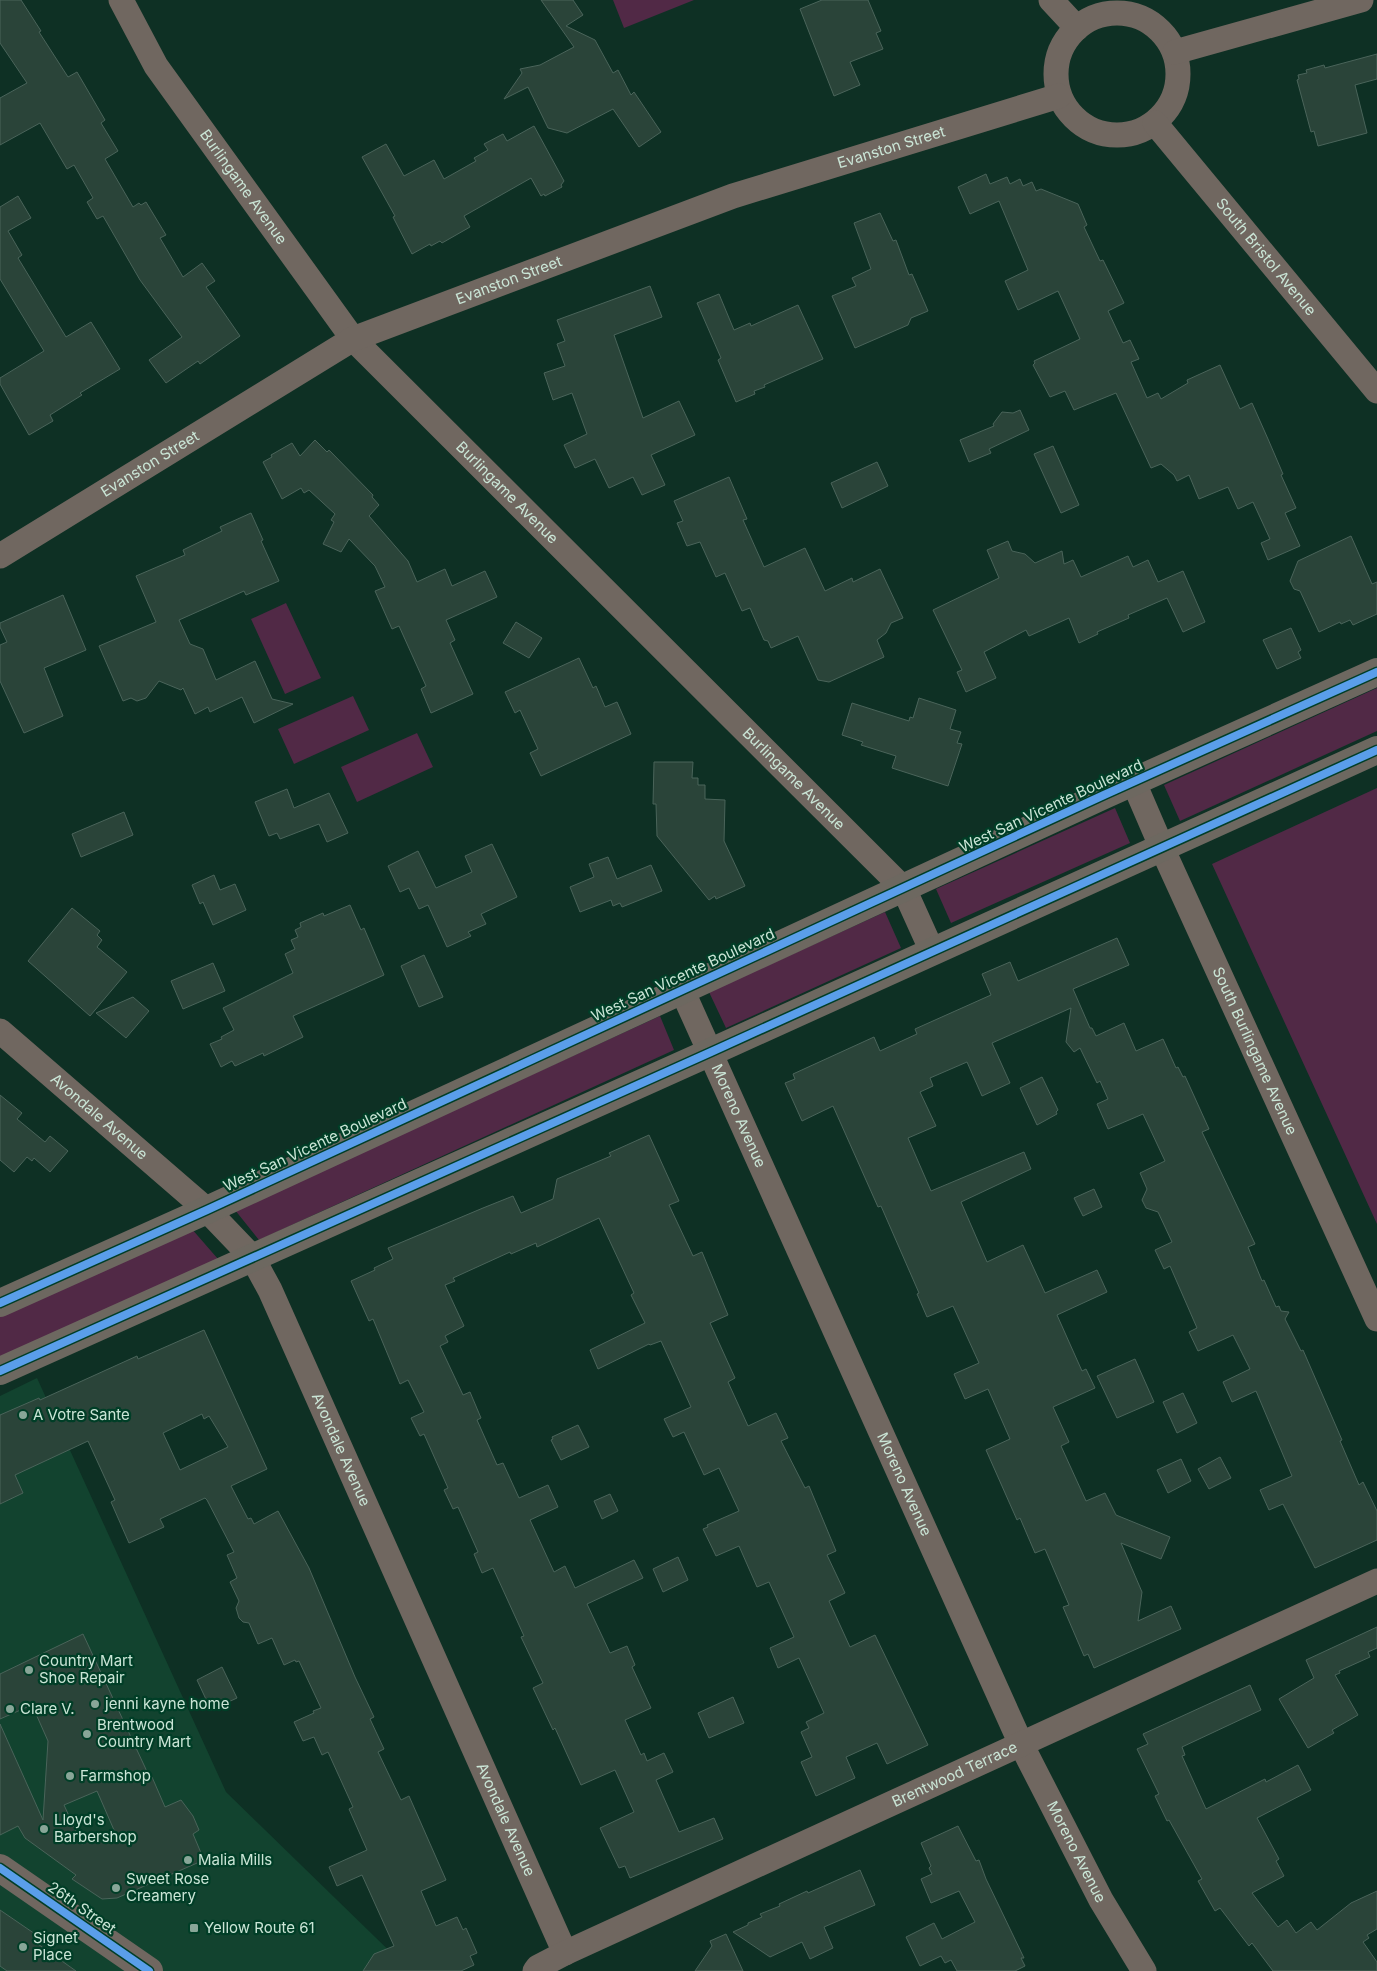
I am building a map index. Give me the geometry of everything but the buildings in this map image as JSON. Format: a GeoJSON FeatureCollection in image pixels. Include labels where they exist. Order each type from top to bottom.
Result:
{"type":"FeatureCollection","features":[{"type":"Feature","properties":{"kind":"main road","name":"West San Vicente Boulevard"},"geometry":{"type":"LineString","coordinates":[[0,1303],[1377,672]]}},
{"type":"Feature","properties":{"kind":"main road"},"geometry":{"type":"LineString","coordinates":[[0,1371],[711,1052],[1377,750]]}},
{"type":"Feature","properties":{"kind":"street","name":"Burlingame Avenue"},"geometry":{"type":"LineString","coordinates":[[121,0],[156,66],[353,339],[904,889],[932,951]]}},
{"type":"Feature","properties":{"kind":"street"},"geometry":{"type":"LineString","coordinates":[[1051,0],[1076,28]]}},
{"type":"Feature","properties":{"kind":"street"},"geometry":{"type":"LineString","coordinates":[[1175,52],[1361,0]]}},
{"type":"Feature","properties":{"kind":"street"},"geometry":{"type":"LineString","coordinates":[[1113,12],[1132,14],[1150,22],[1165,35],[1175,52],[1179,71],[1177,91],[1168,109],[1155,123],[1138,132],[1119,136],[1100,134],[1083,126],[1069,113],[1059,96],[1055,78],[1057,59],[1064,42],[1076,28],[1094,17],[1113,12]]}},
{"type":"Feature","properties":{"kind":"street","name":"Evanston Street"},"geometry":{"type":"LineString","coordinates":[[1,553],[353,339],[733,196],[1059,96]]}},
{"type":"Feature","properties":{"kind":"street","name":"South Bristol Avenue"},"geometry":{"type":"LineString","coordinates":[[1155,123],[1377,391]]}},
{"type":"Feature","properties":{"kind":"street","name":"South Burlingame Avenue"},"geometry":{"type":"LineString","coordinates":[[1134,783],[1377,1319]]}},
{"type":"Feature","properties":{"kind":"street","name":"Moreno Avenue"},"geometry":{"type":"LineString","coordinates":[[682,990],[1021,1744],[1101,1900],[1144,1971]]}},
{"type":"Feature","properties":{"kind":"street","name":"Avondale Avenue"},"geometry":{"type":"LineString","coordinates":[[0,1031],[206,1210],[252,1257],[270,1290],[565,1953]]}},
{"type":"Feature","properties":{"kind":"street","name":"Brentwood Terrace"},"geometry":{"type":"LineString","coordinates":[[535,1971],[538,1967],[565,1953],[1377,1581]]}},
{"type":"Feature","properties":{"kind":"street","name":"26th Street"},"geometry":{"type":"LineString","coordinates":[[0,1868],[149,1971]]}},
{"type":"Feature","properties":{"kind":"shaded area"},"geometry":{"type":"Polygon","coordinates":[[[613,0],[694,0],[624,28],[613,0]]]}},
{"type":"Feature","properties":{"kind":"shaded area"},"geometry":{"type":"Polygon","coordinates":[[[286,603],[321,678],[285,694],[251,619],[286,603]]]}},
{"type":"Feature","properties":{"kind":"shaded area"},"geometry":{"type":"Polygon","coordinates":[[[1377,688],[1377,731],[1180,821],[1164,785],[1377,688]]]}},
{"type":"Feature","properties":{"kind":"shaded area"},"geometry":{"type":"Polygon","coordinates":[[[353,696],[369,730],[294,764],[278,729],[353,696]]]}},
{"type":"Feature","properties":{"kind":"shaded area"},"geometry":{"type":"Polygon","coordinates":[[[417,733],[433,767],[357,802],[341,767],[417,733]]]}},
{"type":"Feature","properties":{"kind":"shaded area"},"geometry":{"type":"Polygon","coordinates":[[[1377,788],[1377,1224],[1212,864],[1377,788]]]}},
{"type":"Feature","properties":{"kind":"shaded area"},"geometry":{"type":"Polygon","coordinates":[[[1115,808],[1130,843],[951,923],[936,889],[1115,808]]]}},
{"type":"Feature","properties":{"kind":"shaded area"},"geometry":{"type":"Polygon","coordinates":[[[885,912],[901,948],[726,1028],[709,992],[885,912]]]}},
{"type":"Feature","properties":{"kind":"shaded area"},"geometry":{"type":"Polygon","coordinates":[[[660,1016],[674,1050],[259,1240],[235,1210],[660,1016]]]}},
{"type":"Feature","properties":{"kind":"shaded area"},"geometry":{"type":"Polygon","coordinates":[[[191,1228],[218,1259],[0,1358],[0,1315],[191,1228]]]}},
{"type":"Feature","properties":{"kind":"shaded area"},"geometry":{"type":"Polygon","coordinates":[[[37,1378],[226,1792],[410,1971],[0,1971],[0,1396],[37,1378]]]}},
{"type":"Feature","properties":{"kind":"cycle path"},"geometry":{"type":"LineString","coordinates":[[0,1303],[207,1210],[1104,795],[1377,672]]}},
{"type":"Feature","properties":{"kind":"cycle path"},"geometry":{"type":"LineString","coordinates":[[0,1371],[711,1052],[1377,750]]}},
{"type":"Feature","properties":{"kind":"cycle path"},"geometry":{"type":"LineString","coordinates":[[0,1868],[149,1971]]}},
{"type":"Feature","properties":{"kind":"place","name":"A Votre Sante"},"geometry":{"type":"Point","coordinates":[23,1415]}},
{"type":"Feature","properties":{"kind":"place","name":"Country Mart Shoe Repair"},"geometry":{"type":"Point","coordinates":[29,1670]}},
{"type":"Feature","properties":{"kind":"place","name":"jenni kayne home"},"geometry":{"type":"Point","coordinates":[95,1704]}},
{"type":"Feature","properties":{"kind":"place","name":"Clare V."},"geometry":{"type":"Point","coordinates":[10,1709]}},
{"type":"Feature","properties":{"kind":"place","name":"Brentwood Country Mart"},"geometry":{"type":"Point","coordinates":[87,1734]}},
{"type":"Feature","properties":{"kind":"place","name":"Farmshop"},"geometry":{"type":"Point","coordinates":[70,1776]}},
{"type":"Feature","properties":{"kind":"place","name":"Lloyd's Barbershop"},"geometry":{"type":"Point","coordinates":[44,1829]}},
{"type":"Feature","properties":{"kind":"place","name":"Malia Mills"},"geometry":{"type":"Point","coordinates":[188,1860]}},
{"type":"Feature","properties":{"kind":"place","name":"Sweet Rose Creamery"},"geometry":{"type":"Point","coordinates":[116,1888]}},
{"type":"Feature","properties":{"kind":"place","name":"Yellow Route 61"},"geometry":{"type":"Point","coordinates":[194,1928]}},
{"type":"Feature","properties":{"kind":"place","name":"Signet Place"},"geometry":{"type":"Point","coordinates":[23,1947]}}]}
